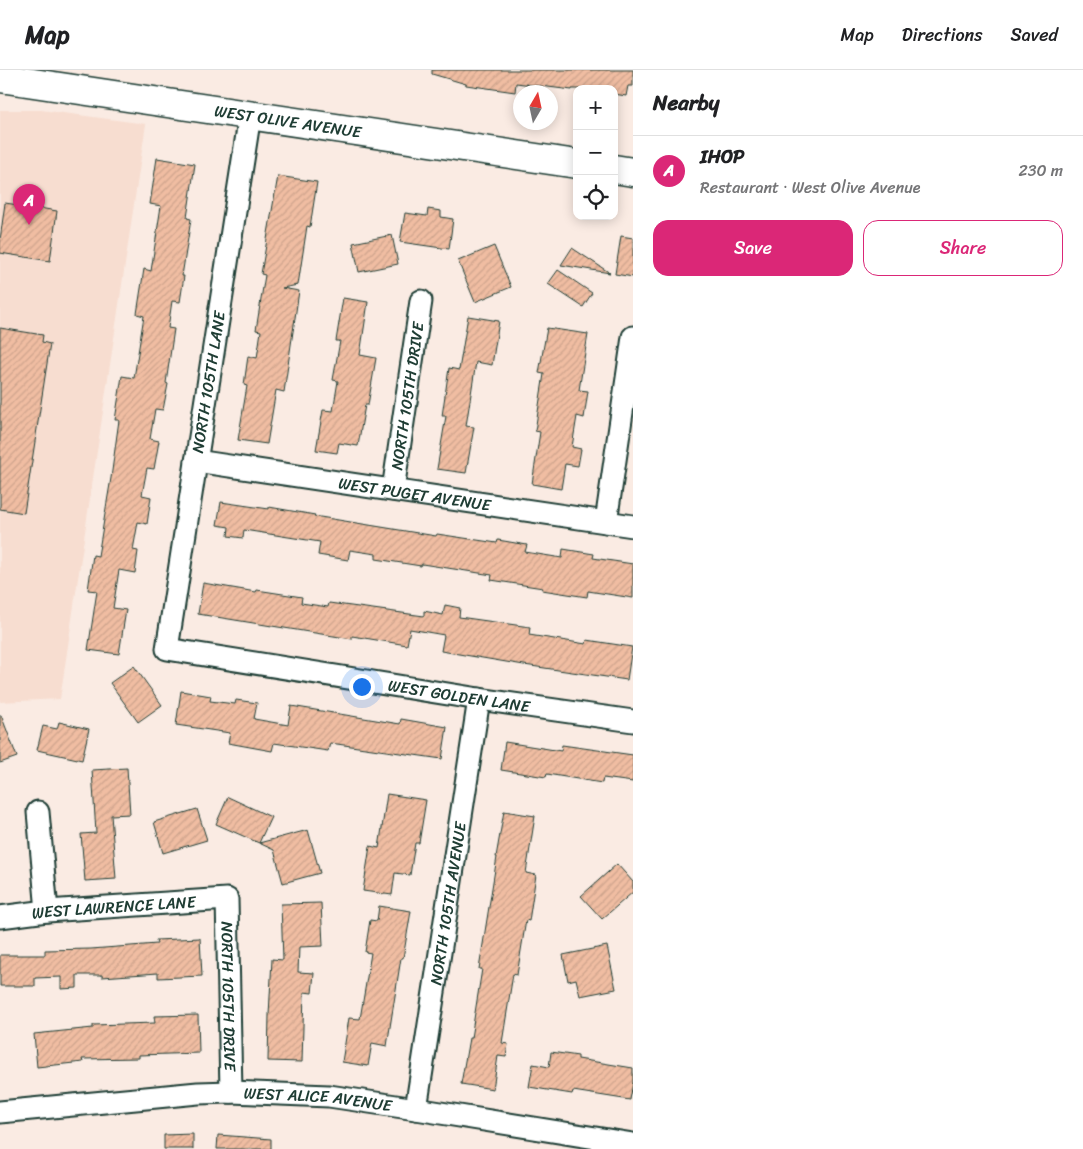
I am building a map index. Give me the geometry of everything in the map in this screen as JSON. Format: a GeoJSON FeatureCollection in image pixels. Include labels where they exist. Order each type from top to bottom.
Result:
{"type":"FeatureCollection","features":[{"type":"Feature","properties":{"kind":"main road","name":"WEST OLIVE AVENUE"},"geometry":{"type":"LineString","coordinates":[[0,78],[573,163]]}},
{"type":"Feature","properties":{"kind":"main road"},"geometry":{"type":"LineString","coordinates":[[618,170],[633,172]]}},
{"type":"Feature","properties":{"kind":"street","name":"NORTH 105TH LANE"},"geometry":{"type":"LineString","coordinates":[[167,649],[250,115]]}},
{"type":"Feature","properties":{"kind":"street","name":"NORTH 105TH DRIVE"},"geometry":{"type":"LineString","coordinates":[[393,490],[421,301]]}},
{"type":"Feature","properties":{"kind":"street"},"geometry":{"type":"LineString","coordinates":[[606,522],[633,337]]}},
{"type":"Feature","properties":{"kind":"street","name":"WEST PUGET AVENUE"},"geometry":{"type":"LineString","coordinates":[[196,460],[633,526]]}},
{"type":"Feature","properties":{"kind":"street","name":"WEST GOLDEN LANE"},"geometry":{"type":"LineString","coordinates":[[167,649],[479,699],[633,721]]}},
{"type":"Feature","properties":{"kind":"street","name":"NORTH 105TH AVENUE"},"geometry":{"type":"LineString","coordinates":[[416,1109],[479,699]]}},
{"type":"Feature","properties":{"kind":"street"},"geometry":{"type":"LineString","coordinates":[[38,812],[47,912]]}},
{"type":"Feature","properties":{"kind":"street","name":"NORTH 105TH DRIVE"},"geometry":{"type":"LineString","coordinates":[[227,899],[231,1092]]}},
{"type":"Feature","properties":{"kind":"street","name":"WEST LAWRENCE LANE"},"geometry":{"type":"LineString","coordinates":[[0,917],[227,899]]}},
{"type":"Feature","properties":{"kind":"street","name":"WEST ALICE AVENUE"},"geometry":{"type":"LineString","coordinates":[[0,1112],[198,1092],[329,1096],[633,1144]]}},
{"type":"Feature","properties":{"kind":"shaded area"},"geometry":{"type":"Polygon","coordinates":[[[0,110],[41,110],[146,124],[60,699],[0,702],[0,110]]]}},
{"type":"Feature","properties":{"kind":"building"},"geometry":{"type":"Polygon","coordinates":[[[432,70],[633,70],[633,86],[628,86],[626,96],[618,95],[618,85],[573,85],[572,90],[558,88],[558,85],[516,83],[516,85],[513,85],[513,92],[466,85],[432,74],[432,70]]]}},
{"type":"Feature","properties":{"kind":"building"},"geometry":{"type":"Polygon","coordinates":[[[157,158],[195,164],[187,218],[191,219],[180,302],[172,301],[168,328],[174,329],[166,383],[168,384],[163,410],[155,409],[150,439],[159,441],[154,469],[147,468],[142,495],[151,497],[147,524],[138,522],[133,550],[138,551],[135,573],[119,570],[113,608],[126,610],[119,654],[88,650],[97,591],[88,590],[93,555],[98,556],[111,478],[119,420],[115,420],[122,376],[134,378],[144,316],[137,314],[144,269],[151,271],[161,206],[150,204],[157,158]]]}},
{"type":"Feature","properties":{"kind":"building"},"geometry":{"type":"Polygon","coordinates":[[[278,176],[317,182],[310,227],[307,226],[298,285],[282,288],[299,291],[284,392],[276,390],[267,444],[238,440],[247,386],[244,385],[248,356],[257,358],[261,331],[256,330],[265,275],[261,274],[278,176]]]}},
{"type":"Feature","properties":{"kind":"building"},"geometry":{"type":"Polygon","coordinates":[[[26,198],[40,200],[39,208],[57,211],[50,261],[0,253],[5,203],[25,206],[26,198]]]}},
{"type":"Feature","properties":{"kind":"building"},"geometry":{"type":"Polygon","coordinates":[[[428,209],[441,211],[441,217],[453,219],[449,249],[400,242],[405,213],[427,216],[428,209]]]}},
{"type":"Feature","properties":{"kind":"building"},"geometry":{"type":"Polygon","coordinates":[[[392,235],[398,264],[359,272],[353,243],[392,235]]]}},
{"type":"Feature","properties":{"kind":"building"},"geometry":{"type":"Polygon","coordinates":[[[621,236],[633,238],[633,277],[615,274],[621,236]]]}},
{"type":"Feature","properties":{"kind":"building"},"geometry":{"type":"Polygon","coordinates":[[[494,246],[511,287],[475,302],[458,261],[494,246]]]}},
{"type":"Feature","properties":{"kind":"building"},"geometry":{"type":"Polygon","coordinates":[[[572,248],[610,273],[561,265],[572,248]]]}},
{"type":"Feature","properties":{"kind":"building"},"geometry":{"type":"Polygon","coordinates":[[[558,270],[592,293],[583,307],[548,284],[558,270]]]}},
{"type":"Feature","properties":{"kind":"building"},"geometry":{"type":"Polygon","coordinates":[[[343,298],[368,302],[360,355],[376,358],[368,405],[365,405],[358,446],[339,443],[337,453],[316,450],[323,410],[333,411],[338,381],[333,380],[340,341],[336,341],[343,298]]]}},
{"type":"Feature","properties":{"kind":"building"},"geometry":{"type":"Polygon","coordinates":[[[468,316],[499,321],[492,365],[476,362],[466,426],[474,427],[466,473],[437,469],[446,416],[442,416],[449,368],[459,370],[468,316]]]}},
{"type":"Feature","properties":{"kind":"building"},"geometry":{"type":"Polygon","coordinates":[[[0,328],[43,335],[42,342],[50,344],[24,513],[0,509],[0,328]]]}},
{"type":"Feature","properties":{"kind":"building"},"geometry":{"type":"Polygon","coordinates":[[[547,328],[588,334],[579,390],[588,391],[584,418],[577,416],[572,447],[581,449],[578,466],[565,464],[561,489],[532,484],[540,432],[535,431],[544,374],[539,373],[547,328]]]}},
{"type":"Feature","properties":{"kind":"building"},"geometry":{"type":"Polygon","coordinates":[[[221,502],[269,509],[269,507],[436,536],[437,534],[497,543],[498,540],[527,545],[525,552],[562,558],[563,549],[594,554],[593,558],[633,564],[633,598],[588,591],[587,597],[542,590],[543,588],[491,580],[492,575],[376,559],[376,554],[350,550],[348,560],[318,555],[320,542],[244,530],[243,538],[228,536],[229,527],[217,525],[221,502]]]}},
{"type":"Feature","properties":{"kind":"building"},"geometry":{"type":"Polygon","coordinates":[[[203,583],[302,597],[301,603],[328,607],[329,603],[424,616],[424,611],[443,615],[445,605],[460,608],[459,617],[530,627],[529,635],[586,644],[587,640],[632,647],[627,680],[441,651],[444,635],[410,629],[407,645],[352,636],[352,639],[198,614],[203,583]]]}},
{"type":"Feature","properties":{"kind":"building"},"geometry":{"type":"Polygon","coordinates":[[[134,666],[162,705],[138,722],[110,683],[134,666]]]}},
{"type":"Feature","properties":{"kind":"building"},"geometry":{"type":"Polygon","coordinates":[[[181,691],[211,696],[210,701],[235,704],[236,700],[257,703],[254,719],[288,725],[291,706],[400,724],[401,719],[447,727],[442,759],[330,743],[328,751],[274,743],[272,751],[228,743],[230,733],[176,725],[181,691]]]}},
{"type":"Feature","properties":{"kind":"building"},"geometry":{"type":"Polygon","coordinates":[[[0,715],[17,757],[0,763],[0,715]]]}},
{"type":"Feature","properties":{"kind":"building"},"geometry":{"type":"Polygon","coordinates":[[[59,722],[89,729],[82,760],[37,750],[43,726],[57,729],[59,722]]]}},
{"type":"Feature","properties":{"kind":"building"},"geometry":{"type":"Polygon","coordinates":[[[505,742],[561,751],[562,745],[633,755],[633,782],[603,778],[602,783],[547,774],[546,777],[501,770],[505,742]]]}},
{"type":"Feature","properties":{"kind":"building"},"geometry":{"type":"Polygon","coordinates":[[[127,768],[130,814],[111,815],[116,879],[85,881],[81,834],[96,833],[92,770],[127,768]]]}},
{"type":"Feature","properties":{"kind":"building"},"geometry":{"type":"Polygon","coordinates":[[[387,794],[426,800],[419,843],[415,843],[410,875],[395,873],[392,895],[363,891],[370,846],[379,848],[387,794]]]}},
{"type":"Feature","properties":{"kind":"building"},"geometry":{"type":"Polygon","coordinates":[[[228,797],[271,817],[259,843],[216,824],[228,797]]]}},
{"type":"Feature","properties":{"kind":"building"},"geometry":{"type":"Polygon","coordinates":[[[197,809],[207,840],[163,853],[154,822],[197,809]]]}},
{"type":"Feature","properties":{"kind":"building"},"geometry":{"type":"Polygon","coordinates":[[[504,811],[535,816],[526,873],[536,875],[529,921],[526,920],[517,975],[513,974],[502,1043],[508,1044],[506,1057],[498,1056],[493,1089],[461,1084],[469,1038],[471,1038],[482,969],[479,969],[504,811]]]}},
{"type":"Feature","properties":{"kind":"building"},"geometry":{"type":"Polygon","coordinates":[[[308,830],[320,873],[283,883],[274,850],[259,843],[308,830]]]}},
{"type":"Feature","properties":{"kind":"building"},"geometry":{"type":"Polygon","coordinates":[[[617,864],[633,882],[633,892],[602,919],[581,896],[617,864]]]}},
{"type":"Feature","properties":{"kind":"building"},"geometry":{"type":"Polygon","coordinates":[[[321,903],[323,946],[299,947],[298,972],[314,973],[312,993],[304,992],[302,1062],[268,1061],[272,959],[283,960],[281,904],[321,903]]]}},
{"type":"Feature","properties":{"kind":"building"},"geometry":{"type":"Polygon","coordinates":[[[379,906],[411,911],[403,958],[401,958],[387,1046],[372,1043],[368,1066],[342,1062],[349,1018],[360,1019],[371,953],[365,952],[370,920],[377,921],[379,906]]]}},
{"type":"Feature","properties":{"kind":"building"},"geometry":{"type":"Polygon","coordinates":[[[200,938],[202,976],[158,978],[158,973],[102,977],[102,975],[77,975],[77,988],[61,989],[61,977],[35,978],[35,986],[0,986],[0,955],[45,955],[45,950],[157,944],[156,940],[200,938]]]}},
{"type":"Feature","properties":{"kind":"building"},"geometry":{"type":"Polygon","coordinates":[[[607,946],[616,989],[580,996],[576,979],[568,981],[563,955],[607,946]]]}},
{"type":"Feature","properties":{"kind":"building"},"geometry":{"type":"Polygon","coordinates":[[[198,1015],[199,1053],[139,1055],[139,1058],[82,1059],[83,1062],[37,1067],[34,1034],[93,1028],[93,1025],[155,1023],[154,1016],[198,1015]]]}},
{"type":"Feature","properties":{"kind":"building"},"geometry":{"type":"Polygon","coordinates":[[[551,1052],[578,1056],[578,1059],[633,1068],[630,1100],[573,1091],[572,1094],[529,1087],[533,1064],[549,1067],[551,1052]]]}},
{"type":"Feature","properties":{"kind":"building"},"geometry":{"type":"Polygon","coordinates":[[[193,1134],[193,1149],[164,1149],[164,1135],[193,1134]]]}},
{"type":"Feature","properties":{"kind":"building"},"geometry":{"type":"Polygon","coordinates":[[[218,1135],[271,1139],[271,1149],[217,1149],[218,1135]]]}},
{"type":"Feature","properties":{"kind":"place","name":"IHOP"},"geometry":{"type":"Point","coordinates":[29,225]}}]}
